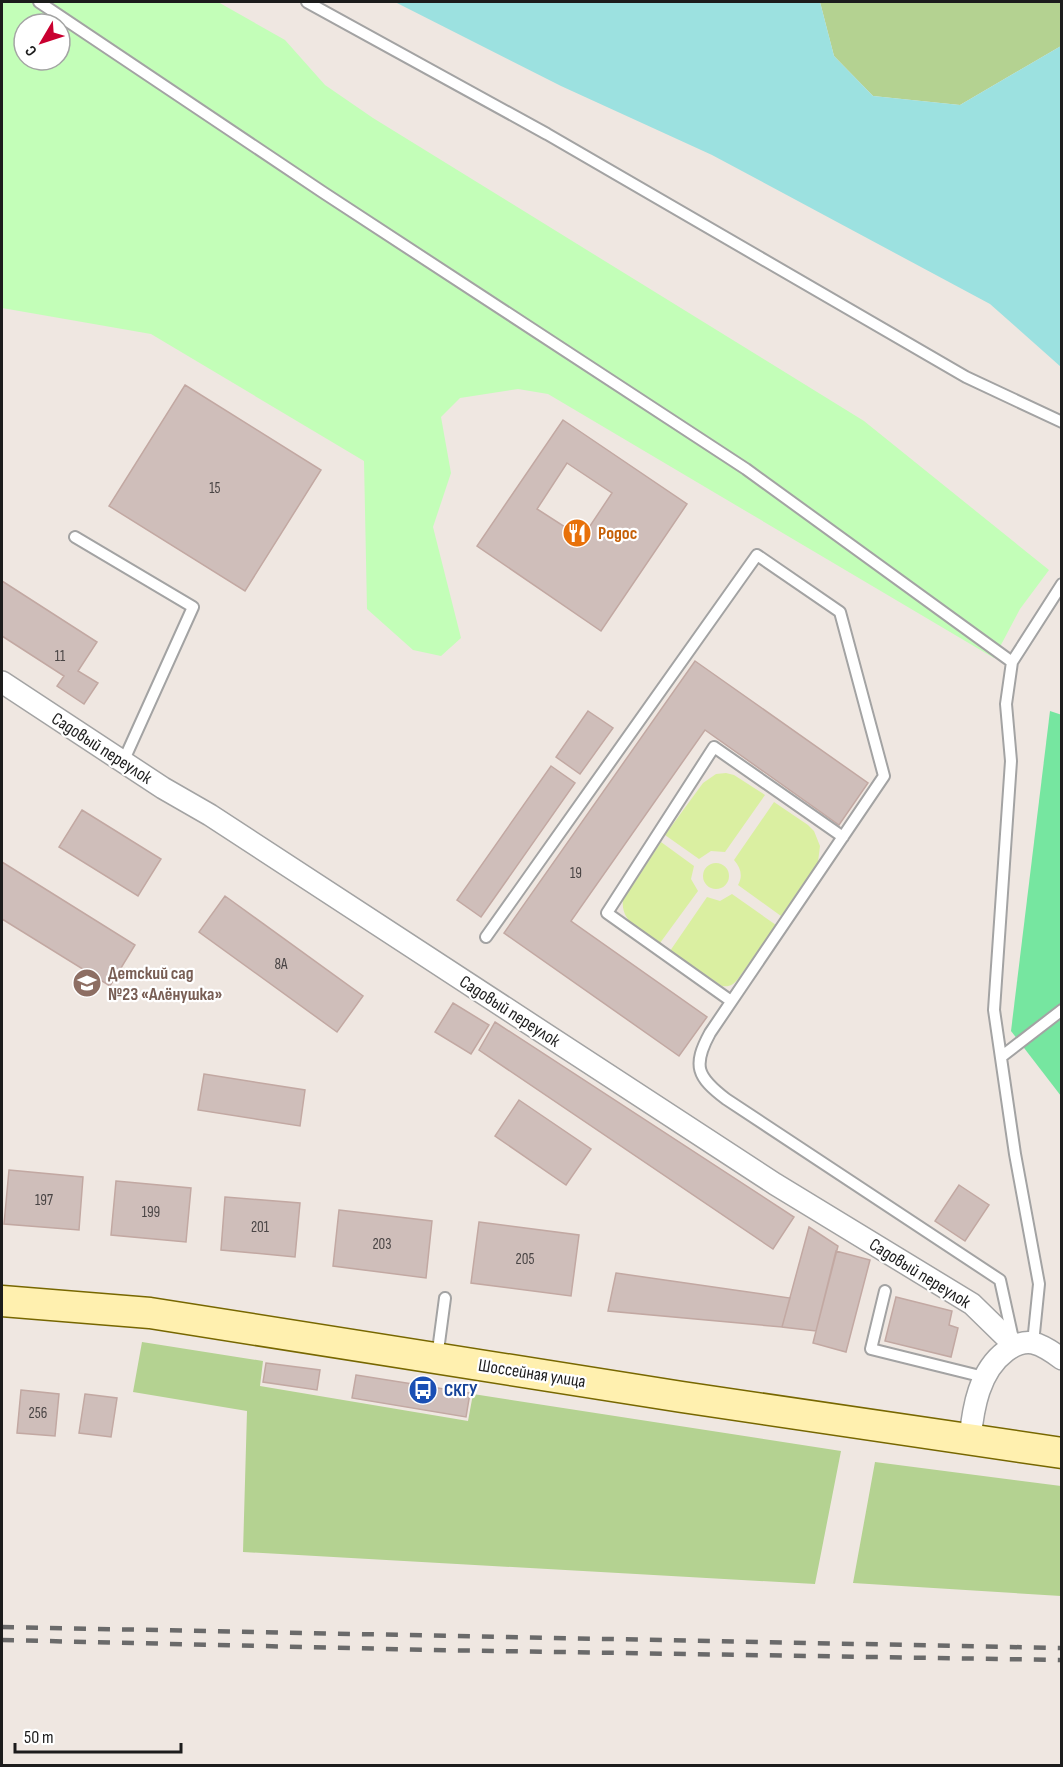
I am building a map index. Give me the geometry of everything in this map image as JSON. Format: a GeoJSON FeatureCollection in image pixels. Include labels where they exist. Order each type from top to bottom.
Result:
{"type":"FeatureCollection","features":[{"type":"Feature","properties":{"kind":"main road","name":"Шоссейная улица"},"geometry":{"type":"LineString","coordinates":[[2,1301],[150,1313],[1062,1452]]}},
{"type":"Feature","properties":{"kind":"street","name":"Садовый переулок"},"geometry":{"type":"LineString","coordinates":[[2,682],[123,762],[220,821],[775,1184],[972,1304],[1023,1344],[1062,1359]]}},
{"type":"Feature","properties":{"kind":"street"},"geometry":{"type":"LineString","coordinates":[[970,1439],[973,1413],[984,1377],[998,1357],[1023,1344]]}},
{"type":"Feature","properties":{"kind":"lane"},"geometry":{"type":"LineString","coordinates":[[39,2],[324,193],[746,469],[1012,662]]}},
{"type":"Feature","properties":{"kind":"lane"},"geometry":{"type":"LineString","coordinates":[[307,2],[547,134],[966,377],[1062,422]]}},
{"type":"Feature","properties":{"kind":"lane"},"geometry":{"type":"LineString","coordinates":[[75,537],[193,607],[123,762]]}},
{"type":"Feature","properties":{"kind":"lane"},"geometry":{"type":"LineString","coordinates":[[486,937],[757,555],[840,612],[884,776],[710,1033],[700,1051],[698,1064],[711,1088],[1000,1280],[1023,1344]]}},
{"type":"Feature","properties":{"kind":"lane"},"geometry":{"type":"LineString","coordinates":[[1023,1344],[1039,1284],[1015,1154],[994,1010],[1011,761],[1006,704],[1012,662],[1062,584]]}},
{"type":"Feature","properties":{"kind":"lane"},"geometry":{"type":"LineString","coordinates":[[731,1001],[607,913],[714,747],[843,837]]}},
{"type":"Feature","properties":{"kind":"lane"},"geometry":{"type":"LineString","coordinates":[[1001,1057],[1062,1010]]}},
{"type":"Feature","properties":{"kind":"lane"},"geometry":{"type":"LineString","coordinates":[[885,1291],[871,1349],[984,1377]]}},
{"type":"Feature","properties":{"kind":"lane"},"geometry":{"type":"LineString","coordinates":[[437,1358],[445,1298]]}},
{"type":"Feature","properties":{"kind":"green space"},"geometry":{"type":"Polygon","coordinates":[[[2,2],[218,2],[285,40],[325,85],[373,118],[864,421],[1049,570],[1020,609],[994,658],[548,394],[518,389],[460,398],[441,417],[451,473],[433,527],[461,638],[441,656],[413,650],[367,609],[364,461],[151,334],[2,308],[2,2]]]}},
{"type":"Feature","properties":{"kind":"green space"},"geometry":{"type":"Polygon","coordinates":[[[820,2],[1061,2],[1061,46],[960,105],[873,96],[834,56],[820,2]]]}},
{"type":"Feature","properties":{"kind":"green space"},"geometry":{"type":"Polygon","coordinates":[[[1050,711],[1062,715],[1061,1096],[1011,1031],[1050,711]]]}},
{"type":"Feature","properties":{"kind":"green space"},"geometry":{"type":"Polygon","coordinates":[[[716,774],[734,775],[765,795],[725,852],[711,851],[699,859],[665,835],[703,783],[716,774]]]}},
{"type":"Feature","properties":{"kind":"green space"},"geometry":{"type":"Polygon","coordinates":[[[774,802],[808,825],[814,831],[820,846],[818,862],[781,916],[738,885],[740,872],[734,860],[774,802]]]}},
{"type":"Feature","properties":{"kind":"green space"},"geometry":{"type":"Polygon","coordinates":[[[661,842],[694,866],[691,879],[698,891],[660,943],[629,921],[623,908],[623,900],[661,842]]]}},
{"type":"Feature","properties":{"kind":"green space"},"geometry":{"type":"Polygon","coordinates":[[[716,863],[726,866],[729,876],[726,886],[716,889],[706,886],[703,876],[706,866],[716,863]]]}},
{"type":"Feature","properties":{"kind":"green space"},"geometry":{"type":"Polygon","coordinates":[[[732,894],[776,925],[736,981],[729,986],[722,986],[670,951],[707,897],[720,901],[732,894]]]}},
{"type":"Feature","properties":{"kind":"green space"},"geometry":{"type":"Polygon","coordinates":[[[142,1342],[263,1361],[260,1386],[468,1421],[473,1394],[841,1451],[815,1584],[243,1552],[247,1411],[133,1392],[142,1342]]]}},
{"type":"Feature","properties":{"kind":"green space"},"geometry":{"type":"Polygon","coordinates":[[[875,1462],[1061,1486],[1061,1596],[853,1583],[875,1462]]]}},
{"type":"Feature","properties":{"kind":"water"},"geometry":{"type":"Polygon","coordinates":[[[395,2],[820,2],[834,56],[873,96],[960,105],[1061,46],[1061,367],[990,304],[712,155],[561,86],[395,2]]]}},
{"type":"Feature","properties":{"kind":"building"},"geometry":{"type":"Polygon","coordinates":[[[185,385],[321,470],[245,591],[109,506],[185,385]]]}},
{"type":"Feature","properties":{"kind":"building"},"geometry":{"type":"Polygon","coordinates":[[[563,420],[687,504],[601,631],[477,546],[563,420]],[[567,463],[537,509],[582,538],[612,493],[567,463]]]}},
{"type":"Feature","properties":{"kind":"building"},"geometry":{"type":"Polygon","coordinates":[[[2,581],[97,642],[78,671],[98,683],[84,704],[57,686],[64,676],[2,636],[2,581]]]}},
{"type":"Feature","properties":{"kind":"building"},"geometry":{"type":"Polygon","coordinates":[[[695,661],[868,783],[839,825],[705,730],[571,921],[707,1017],[679,1056],[504,933],[695,661]]]}},
{"type":"Feature","properties":{"kind":"building"},"geometry":{"type":"Polygon","coordinates":[[[588,711],[613,728],[580,774],[556,757],[588,711]]]}},
{"type":"Feature","properties":{"kind":"building"},"geometry":{"type":"Polygon","coordinates":[[[551,766],[575,783],[481,917],[457,900],[551,766]]]}},
{"type":"Feature","properties":{"kind":"building"},"geometry":{"type":"Polygon","coordinates":[[[82,810],[161,859],[138,896],[59,847],[82,810]]]}},
{"type":"Feature","properties":{"kind":"building"},"geometry":{"type":"Polygon","coordinates":[[[2,862],[135,945],[110,986],[2,919],[2,862]]]}},
{"type":"Feature","properties":{"kind":"building"},"geometry":{"type":"Polygon","coordinates":[[[225,896],[363,996],[337,1032],[199,932],[225,896]]]}},
{"type":"Feature","properties":{"kind":"building"},"geometry":{"type":"Polygon","coordinates":[[[453,1003],[489,1025],[471,1054],[435,1032],[453,1003]]]}},
{"type":"Feature","properties":{"kind":"building"},"geometry":{"type":"Polygon","coordinates":[[[495,1022],[794,1217],[773,1249],[479,1050],[495,1022]]]}},
{"type":"Feature","properties":{"kind":"building"},"geometry":{"type":"Polygon","coordinates":[[[204,1074],[305,1090],[300,1126],[198,1110],[204,1074]]]}},
{"type":"Feature","properties":{"kind":"building"},"geometry":{"type":"Polygon","coordinates":[[[519,1100],[591,1149],[566,1185],[495,1136],[519,1100]]]}},
{"type":"Feature","properties":{"kind":"building"},"geometry":{"type":"Polygon","coordinates":[[[9,1170],[83,1177],[79,1230],[4,1224],[9,1170]]]}},
{"type":"Feature","properties":{"kind":"building"},"geometry":{"type":"Polygon","coordinates":[[[116,1181],[191,1188],[186,1242],[111,1235],[116,1181]]]}},
{"type":"Feature","properties":{"kind":"building"},"geometry":{"type":"Polygon","coordinates":[[[959,1185],[989,1205],[965,1241],[935,1221],[959,1185]]]}},
{"type":"Feature","properties":{"kind":"building"},"geometry":{"type":"Polygon","coordinates":[[[225,1197],[300,1203],[295,1257],[221,1250],[225,1197]]]}},
{"type":"Feature","properties":{"kind":"building"},"geometry":{"type":"Polygon","coordinates":[[[339,1210],[432,1221],[426,1278],[333,1266],[339,1210]]]}},
{"type":"Feature","properties":{"kind":"building"},"geometry":{"type":"Polygon","coordinates":[[[479,1222],[579,1235],[571,1296],[471,1283],[479,1222]]]}},
{"type":"Feature","properties":{"kind":"building"},"geometry":{"type":"Polygon","coordinates":[[[809,1227],[838,1246],[816,1331],[782,1327],[809,1227]]]}},
{"type":"Feature","properties":{"kind":"building"},"geometry":{"type":"Polygon","coordinates":[[[836,1251],[870,1260],[846,1352],[813,1343],[836,1251]]]}},
{"type":"Feature","properties":{"kind":"building"},"geometry":{"type":"Polygon","coordinates":[[[616,1273],[790,1298],[782,1327],[608,1311],[616,1273]]]}},
{"type":"Feature","properties":{"kind":"building"},"geometry":{"type":"Polygon","coordinates":[[[896,1297],[952,1311],[949,1325],[958,1328],[951,1357],[885,1341],[896,1297]]]}},
{"type":"Feature","properties":{"kind":"building"},"geometry":{"type":"Polygon","coordinates":[[[266,1363],[320,1370],[317,1390],[263,1382],[266,1363]]]}},
{"type":"Feature","properties":{"kind":"building"},"geometry":{"type":"Polygon","coordinates":[[[356,1375],[470,1393],[466,1417],[352,1398],[356,1375]]]}},
{"type":"Feature","properties":{"kind":"building"},"geometry":{"type":"Polygon","coordinates":[[[21,1390],[59,1394],[55,1436],[17,1433],[21,1390]]]}},
{"type":"Feature","properties":{"kind":"building"},"geometry":{"type":"Polygon","coordinates":[[[85,1394],[117,1398],[111,1437],[79,1433],[85,1394]]]}},
{"type":"Feature","properties":{"kind":"railway"},"geometry":{"type":"LineString","coordinates":[[2,1627],[1062,1648]]}},
{"type":"Feature","properties":{"kind":"railway"},"geometry":{"type":"LineString","coordinates":[[2,1640],[434,1650],[1062,1660]]}},
{"type":"Feature","properties":{"kind":"place","name":"Родос"},"geometry":{"type":"Point","coordinates":[577,533]}},
{"type":"Feature","properties":{"kind":"place","name":"Детский сад №23 «Алёнушка»"},"geometry":{"type":"Point","coordinates":[87,983]}},
{"type":"Feature","properties":{"kind":"place","name":"СКГУ"},"geometry":{"type":"Point","coordinates":[423,1390]}}]}
